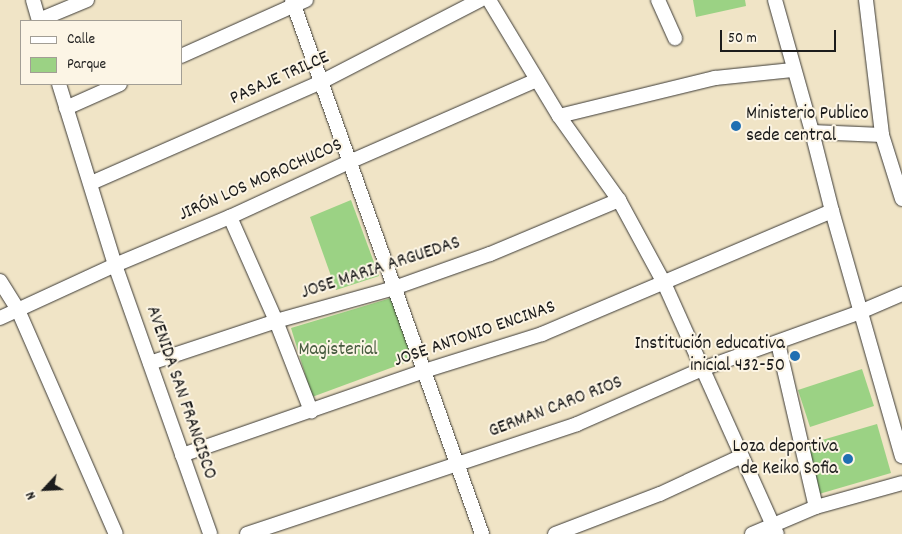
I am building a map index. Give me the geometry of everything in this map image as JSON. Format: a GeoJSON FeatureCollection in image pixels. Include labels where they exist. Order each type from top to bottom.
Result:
{"type":"FeatureCollection","features":[{"type":"Feature","properties":{"kind":"street"},"geometry":{"type":"LineString","coordinates":[[33,0],[39,20]]}},
{"type":"Feature","properties":{"kind":"street"},"geometry":{"type":"LineString","coordinates":[[41,20],[87,0]]}},
{"type":"Feature","properties":{"kind":"street","name":"PASAJE TRILCE"},"geometry":{"type":"LineString","coordinates":[[91,183],[321,82],[480,0]]}},
{"type":"Feature","properties":{"kind":"street"},"geometry":{"type":"LineString","coordinates":[[489,0],[559,116],[619,200],[664,283],[775,529]]}},
{"type":"Feature","properties":{"kind":"street"},"geometry":{"type":"LineString","coordinates":[[658,0],[674,38]]}},
{"type":"Feature","properties":{"kind":"street"},"geometry":{"type":"LineString","coordinates":[[774,0],[812,132],[860,312],[902,456]]}},
{"type":"Feature","properties":{"kind":"street"},"geometry":{"type":"LineString","coordinates":[[866,0],[882,135],[902,199]]}},
{"type":"Feature","properties":{"kind":"street"},"geometry":{"type":"LineString","coordinates":[[182,56],[297,2],[321,82],[482,534]]}},
{"type":"Feature","properties":{"kind":"street"},"geometry":{"type":"LineString","coordinates":[[559,116],[715,78],[793,70]]}},
{"type":"Feature","properties":{"kind":"street","name":"JIRÓN LOS MOROCHUCOS"},"geometry":{"type":"LineString","coordinates":[[0,318],[116,265],[230,217],[349,162],[538,80]]}},
{"type":"Feature","properties":{"kind":"street","name":"AVENIDA SAN FRANCISCO"},"geometry":{"type":"LineString","coordinates":[[59,85],[116,265],[210,534]]}},
{"type":"Feature","properties":{"kind":"street"},"geometry":{"type":"LineString","coordinates":[[66,108],[118,85]]}},
{"type":"Feature","properties":{"kind":"street"},"geometry":{"type":"LineString","coordinates":[[812,132],[882,135]]}},
{"type":"Feature","properties":{"kind":"street","name":"JOSE MARIA ARGUEDAS"},"geometry":{"type":"LineString","coordinates":[[150,363],[276,322],[394,288],[490,254],[619,200]]}},
{"type":"Feature","properties":{"kind":"street","name":"JOSE ANTONIO ENCINAS"},"geometry":{"type":"LineString","coordinates":[[182,455],[424,371],[542,334],[832,212]]}},
{"type":"Feature","properties":{"kind":"street"},"geometry":{"type":"LineString","coordinates":[[230,217],[276,322],[311,411]]}},
{"type":"Feature","properties":{"kind":"street"},"geometry":{"type":"LineString","coordinates":[[0,281],[18,310],[116,534]]}},
{"type":"Feature","properties":{"kind":"street","name":"GERMAN CARO RIOS"},"geometry":{"type":"LineString","coordinates":[[247,534],[577,424],[702,369],[778,343],[902,294]]}},
{"type":"Feature","properties":{"kind":"street"},"geometry":{"type":"LineString","coordinates":[[778,343],[816,507]]}},
{"type":"Feature","properties":{"kind":"street"},"geometry":{"type":"LineString","coordinates":[[555,534],[660,494],[742,456]]}},
{"type":"Feature","properties":{"kind":"street"},"geometry":{"type":"LineString","coordinates":[[752,534],[775,529],[816,507],[902,483]]}},
{"type":"Feature","properties":{"kind":"green space"},"geometry":{"type":"Polygon","coordinates":[[[693,0],[745,0],[746,6],[696,17],[693,0]]]}},
{"type":"Feature","properties":{"kind":"green space"},"geometry":{"type":"Polygon","coordinates":[[[351,200],[379,276],[336,290],[310,217],[351,200]]]}},
{"type":"Feature","properties":{"kind":"green space","name":"Magisterial"},"geometry":{"type":"Polygon","coordinates":[[[391,298],[415,359],[312,397],[291,328],[391,298]]]}},
{"type":"Feature","properties":{"kind":"green space"},"geometry":{"type":"Polygon","coordinates":[[[862,369],[874,406],[810,427],[798,390],[862,369]]]}},
{"type":"Feature","properties":{"kind":"green space","name":"Loza deportiva de Keiko Sofia"},"geometry":{"type":"Polygon","coordinates":[[[877,424],[891,473],[819,494],[805,445],[877,424]]]}},
{"type":"Feature","properties":{"kind":"place","name":"Ministerio Publico sede central"},"geometry":{"type":"Point","coordinates":[736,126]}},
{"type":"Feature","properties":{"kind":"place","name":"Institución educativa inicial 432-50"},"geometry":{"type":"Point","coordinates":[795,356]}},
{"type":"Feature","properties":{"kind":"place","name":"Loza deportiva de Keiko Sofia"},"geometry":{"type":"Point","coordinates":[848,459]}}]}
